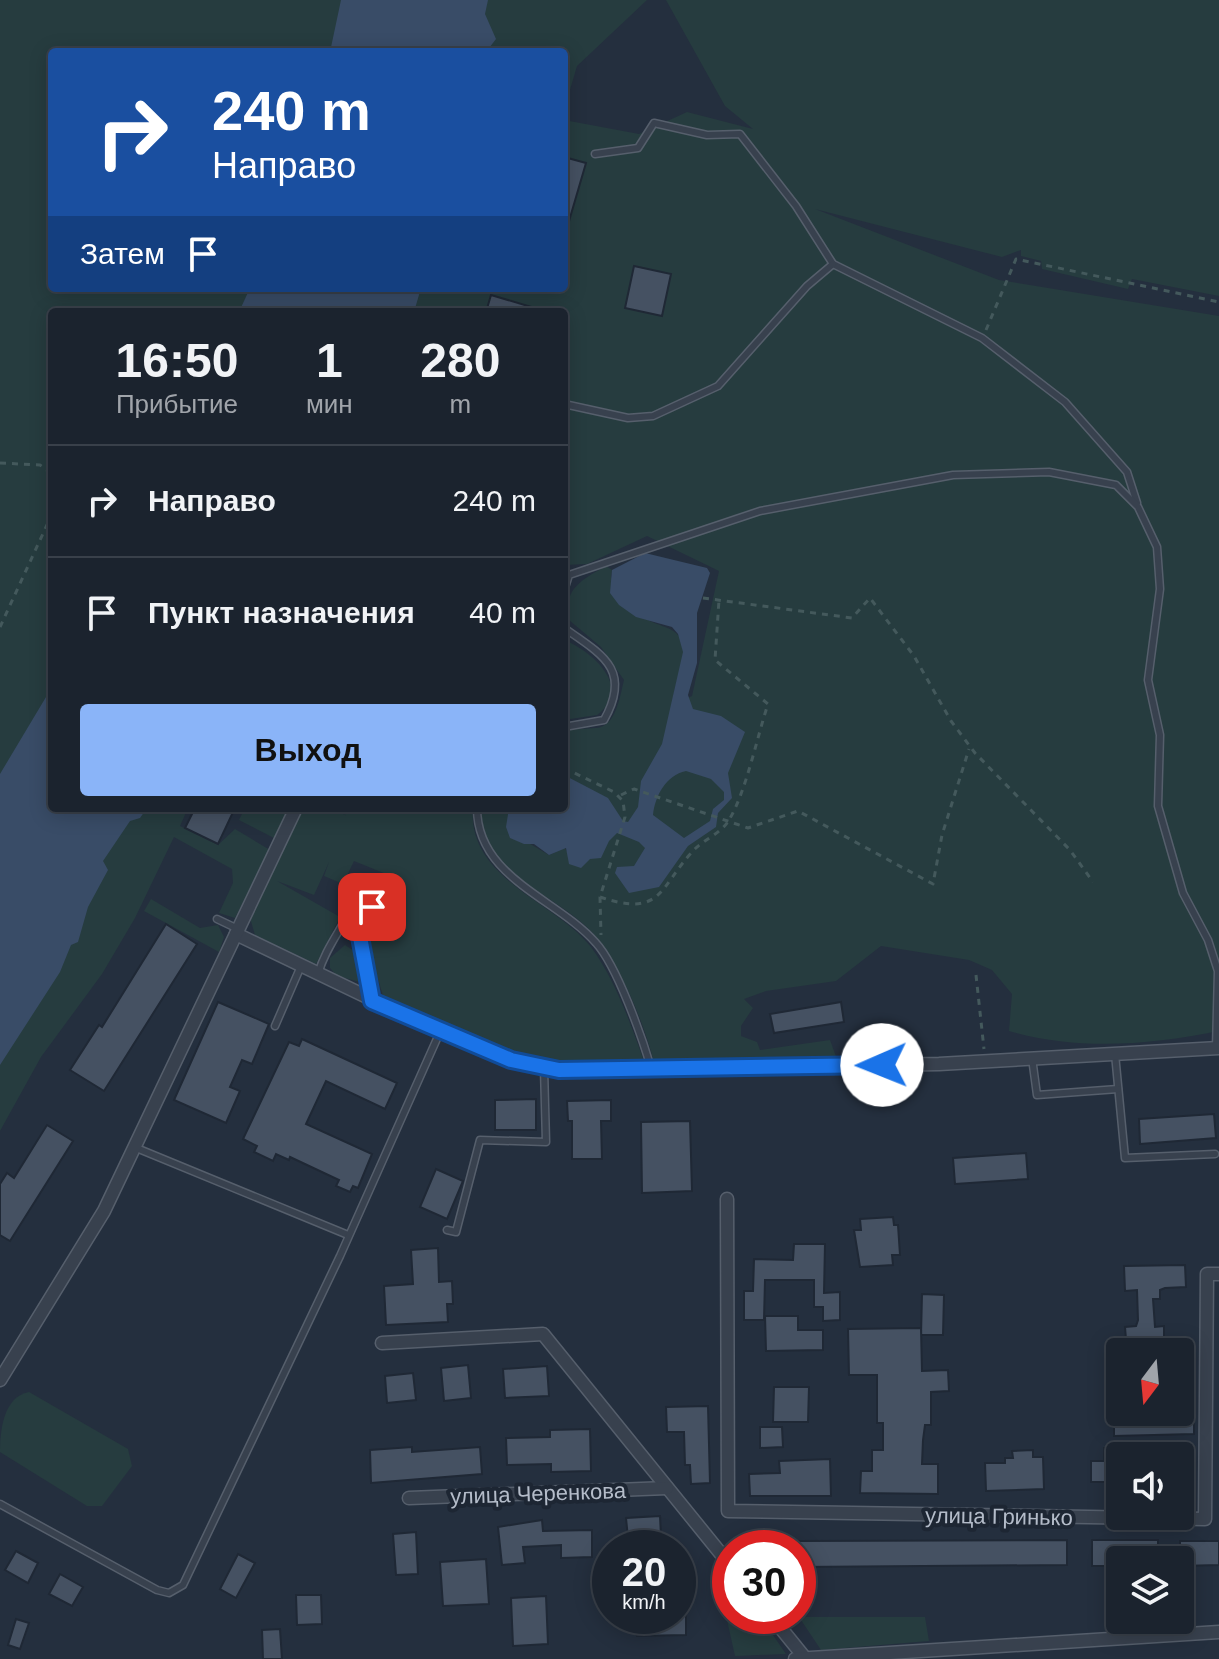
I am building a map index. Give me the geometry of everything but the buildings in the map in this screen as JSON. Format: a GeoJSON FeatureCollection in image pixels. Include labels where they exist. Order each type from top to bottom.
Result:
{"type":"FeatureCollection","features":[{"type":"Feature","properties":{"kind":"street"},"geometry":{"type":"LineString","coordinates":[[0,1380],[99,1220],[294,812]]}},
{"type":"Feature","properties":{"kind":"street"},"geometry":{"type":"LineString","coordinates":[[237,931],[301,966],[440,1032],[544,1068],[986,1061],[1218,1048]]}},
{"type":"Feature","properties":{"kind":"street","name":"улица Гринько"},"geometry":{"type":"LineString","coordinates":[[727,1199],[728,1511],[1205,1519],[1207,1274],[1219,1274]]}},
{"type":"Feature","properties":{"kind":"street","name":"улица Черенкова"},"geometry":{"type":"LineString","coordinates":[[382,1343],[543,1334],[712,1543]]}},
{"type":"Feature","properties":{"kind":"street","name":"улица Черенкова"},"geometry":{"type":"LineString","coordinates":[[409,1498],[667,1488]]}},
{"type":"Feature","properties":{"kind":"street"},"geometry":{"type":"LineString","coordinates":[[795,1659],[908,1655],[1219,1632]]}},
{"type":"Feature","properties":{"kind":"street"},"geometry":{"type":"LineString","coordinates":[[786,1634],[805,1658]]}},
{"type":"Feature","properties":{"kind":"lane"},"geometry":{"type":"LineString","coordinates":[[595,154],[638,148],[654,123],[707,135],[740,134],[796,206],[833,264],[982,338],[1065,402],[1127,472],[1138,507],[1157,547],[1160,589],[1148,680],[1160,735],[1158,806],[1183,893],[1208,940],[1218,971],[1218,1048]]}},
{"type":"Feature","properties":{"kind":"lane"},"geometry":{"type":"LineString","coordinates":[[568,405],[628,418],[653,416],[718,386],[807,286],[833,264]]}},
{"type":"Feature","properties":{"kind":"lane"},"geometry":{"type":"LineString","coordinates":[[568,573],[760,511],[953,475],[1049,472],[1116,485],[1138,507]]}},
{"type":"Feature","properties":{"kind":"lane"},"geometry":{"type":"LineString","coordinates":[[568,631],[594,648],[616,677],[617,685],[604,720],[568,726]]}},
{"type":"Feature","properties":{"kind":"lane"},"geometry":{"type":"LineString","coordinates":[[478,812],[482,835],[504,869],[597,944],[634,1020],[651,1068]]}},
{"type":"Feature","properties":{"kind":"lane"},"geometry":{"type":"LineString","coordinates":[[318,974],[326,949],[341,933],[355,900],[372,907],[360,937],[372,1001]]}},
{"type":"Feature","properties":{"kind":"lane"},"geometry":{"type":"LineString","coordinates":[[217,919],[237,931]]}},
{"type":"Feature","properties":{"kind":"lane"},"geometry":{"type":"LineString","coordinates":[[275,1026],[301,966]]}},
{"type":"Feature","properties":{"kind":"lane"},"geometry":{"type":"LineString","coordinates":[[0,1504],[157,1590],[169,1593],[183,1585],[440,1032]]}},
{"type":"Feature","properties":{"kind":"lane"},"geometry":{"type":"LineString","coordinates":[[1115,1054],[1125,1158],[1215,1154]]}},
{"type":"Feature","properties":{"kind":"lane"},"geometry":{"type":"LineString","coordinates":[[1032,1058],[1037,1095],[1118,1089]]}},
{"type":"Feature","properties":{"kind":"lane"},"geometry":{"type":"LineString","coordinates":[[447,1230],[456,1232],[480,1140],[546,1142],[544,1068]]}},
{"type":"Feature","properties":{"kind":"lane"},"geometry":{"type":"LineString","coordinates":[[134,1147],[348,1235]]}},
{"type":"Feature","properties":{"kind":"path"},"geometry":{"type":"LineString","coordinates":[[982,338],[1016,259],[1219,302]]}},
{"type":"Feature","properties":{"kind":"path"},"geometry":{"type":"LineString","coordinates":[[0,463],[40,465],[48,471]]}},
{"type":"Feature","properties":{"kind":"path"},"geometry":{"type":"LineString","coordinates":[[0,627],[48,523]]}},
{"type":"Feature","properties":{"kind":"path"},"geometry":{"type":"LineString","coordinates":[[703,598],[852,618],[870,598],[914,656],[951,721],[975,753],[1070,850],[1093,882]]}},
{"type":"Feature","properties":{"kind":"path"},"geometry":{"type":"LineString","coordinates":[[600,897],[616,902],[642,902],[663,894],[692,852],[728,822],[768,704],[715,660],[719,600]]}},
{"type":"Feature","properties":{"kind":"path"},"geometry":{"type":"LineString","coordinates":[[621,795],[634,789],[748,828],[798,811],[933,884],[942,835],[969,749]]}},
{"type":"Feature","properties":{"kind":"path"},"geometry":{"type":"LineString","coordinates":[[568,770],[621,795]]}},
{"type":"Feature","properties":{"kind":"path"},"geometry":{"type":"LineString","coordinates":[[597,944],[602,934],[598,914],[600,897],[625,817],[621,795]]}},
{"type":"Feature","properties":{"kind":"path"},"geometry":{"type":"LineString","coordinates":[[976,975],[986,1061]]}},
{"type":"Feature","properties":{"kind":"green space"},"geometry":{"type":"Polygon","coordinates":[[[0,0],[647,0],[577,66],[568,96],[568,48],[48,48],[48,292],[568,292],[568,121],[639,134],[687,112],[753,129],[725,106],[666,0],[1219,0],[1219,296],[1132,279],[1128,289],[1042,269],[1041,261],[1021,256],[1021,250],[1002,257],[815,209],[999,280],[1219,316],[1219,1031],[1166,1040],[1114,1044],[1061,1041],[1009,1031],[1012,994],[992,970],[969,960],[881,946],[836,981],[766,991],[744,999],[753,1008],[741,1026],[741,1036],[757,1042],[760,1050],[830,1040],[838,1062],[654,1062],[632,1000],[601,943],[568,912],[509,869],[494,852],[484,832],[482,812],[509,812],[508,831],[549,855],[565,848],[575,866],[568,809],[568,731],[596,728],[608,722],[616,710],[624,680],[601,647],[569,620],[569,600],[576,586],[606,566],[612,570],[611,577],[643,616],[677,634],[683,646],[683,655],[673,704],[692,696],[719,571],[647,536],[587,564],[568,565],[568,308],[48,308],[48,812],[186,812],[180,826],[218,845],[235,829],[270,850],[235,918],[219,913],[233,883],[232,869],[174,837],[135,918],[102,974],[41,1057],[0,1131],[0,0]]]}},
{"type":"Feature","properties":{"kind":"green space"},"geometry":{"type":"Polygon","coordinates":[[[568,642],[597,661],[610,682],[611,693],[607,704],[597,715],[568,719],[568,642]]]}},
{"type":"Feature","properties":{"kind":"green space"},"geometry":{"type":"Polygon","coordinates":[[[243,812],[289,812],[274,838],[239,820],[243,812]]]}},
{"type":"Feature","properties":{"kind":"green space"},"geometry":{"type":"Polygon","coordinates":[[[299,812],[339,812],[347,816],[340,812],[473,812],[475,833],[484,853],[498,871],[576,931],[600,960],[622,1004],[645,1064],[608,1066],[542,1058],[479,1040],[384,999],[368,946],[396,878],[354,861],[343,884],[324,876],[329,862],[314,895],[277,881],[340,917],[316,964],[255,935],[250,918],[299,812]]]}},
{"type":"Feature","properties":{"kind":"green space"},"geometry":{"type":"Polygon","coordinates":[[[151,899],[200,928],[218,925],[224,937],[219,952],[144,911],[151,899]]]}},
{"type":"Feature","properties":{"kind":"green space"},"geometry":{"type":"Polygon","coordinates":[[[345,945],[357,953],[360,982],[337,976],[330,968],[330,958],[345,945]]]}},
{"type":"Feature","properties":{"kind":"green space"},"geometry":{"type":"Polygon","coordinates":[[[29,1392],[128,1449],[132,1466],[102,1506],[87,1506],[0,1452],[2,1425],[8,1408],[20,1395],[29,1392]]]}},
{"type":"Feature","properties":{"kind":"green space"},"geometry":{"type":"Polygon","coordinates":[[[816,1617],[925,1617],[929,1641],[821,1650],[810,1634],[816,1634],[816,1617]]]}},
{"type":"Feature","properties":{"kind":"green space"},"geometry":{"type":"Polygon","coordinates":[[[730,1634],[772,1634],[786,1654],[735,1656],[730,1634]]]}},
{"type":"Feature","properties":{"kind":"water"},"geometry":{"type":"Polygon","coordinates":[[[341,0],[488,0],[485,14],[496,39],[489,48],[331,48],[341,0]]]}},
{"type":"Feature","properties":{"kind":"water"},"geometry":{"type":"Polygon","coordinates":[[[248,292],[420,292],[415,308],[241,308],[248,292]]]}},
{"type":"Feature","properties":{"kind":"water"},"geometry":{"type":"Polygon","coordinates":[[[645,553],[707,568],[710,573],[697,613],[697,663],[688,695],[693,709],[721,716],[745,732],[728,773],[732,798],[718,813],[716,827],[688,846],[659,887],[629,893],[615,873],[617,867],[634,866],[645,848],[639,842],[617,833],[609,841],[601,858],[590,859],[581,868],[569,864],[566,848],[549,855],[534,844],[524,844],[510,838],[506,827],[508,812],[568,812],[568,777],[608,798],[623,821],[628,822],[638,807],[641,781],[662,744],[683,652],[678,634],[672,627],[636,617],[619,605],[610,593],[612,570],[645,553]],[[686,771],[679,773],[667,782],[659,794],[653,815],[684,838],[710,821],[713,809],[724,800],[724,792],[711,779],[686,771]]]}},
{"type":"Feature","properties":{"kind":"water"},"geometry":{"type":"Polygon","coordinates":[[[48,694],[48,812],[144,812],[140,818],[130,821],[103,861],[108,870],[88,907],[78,942],[71,945],[60,972],[0,1065],[0,774],[48,694]]]}},
{"type":"Feature","properties":{"kind":"route"},"geometry":{"type":"LineString","coordinates":[[372,907],[360,937],[372,1001],[511,1060],[559,1070],[882,1065]]}}]}
